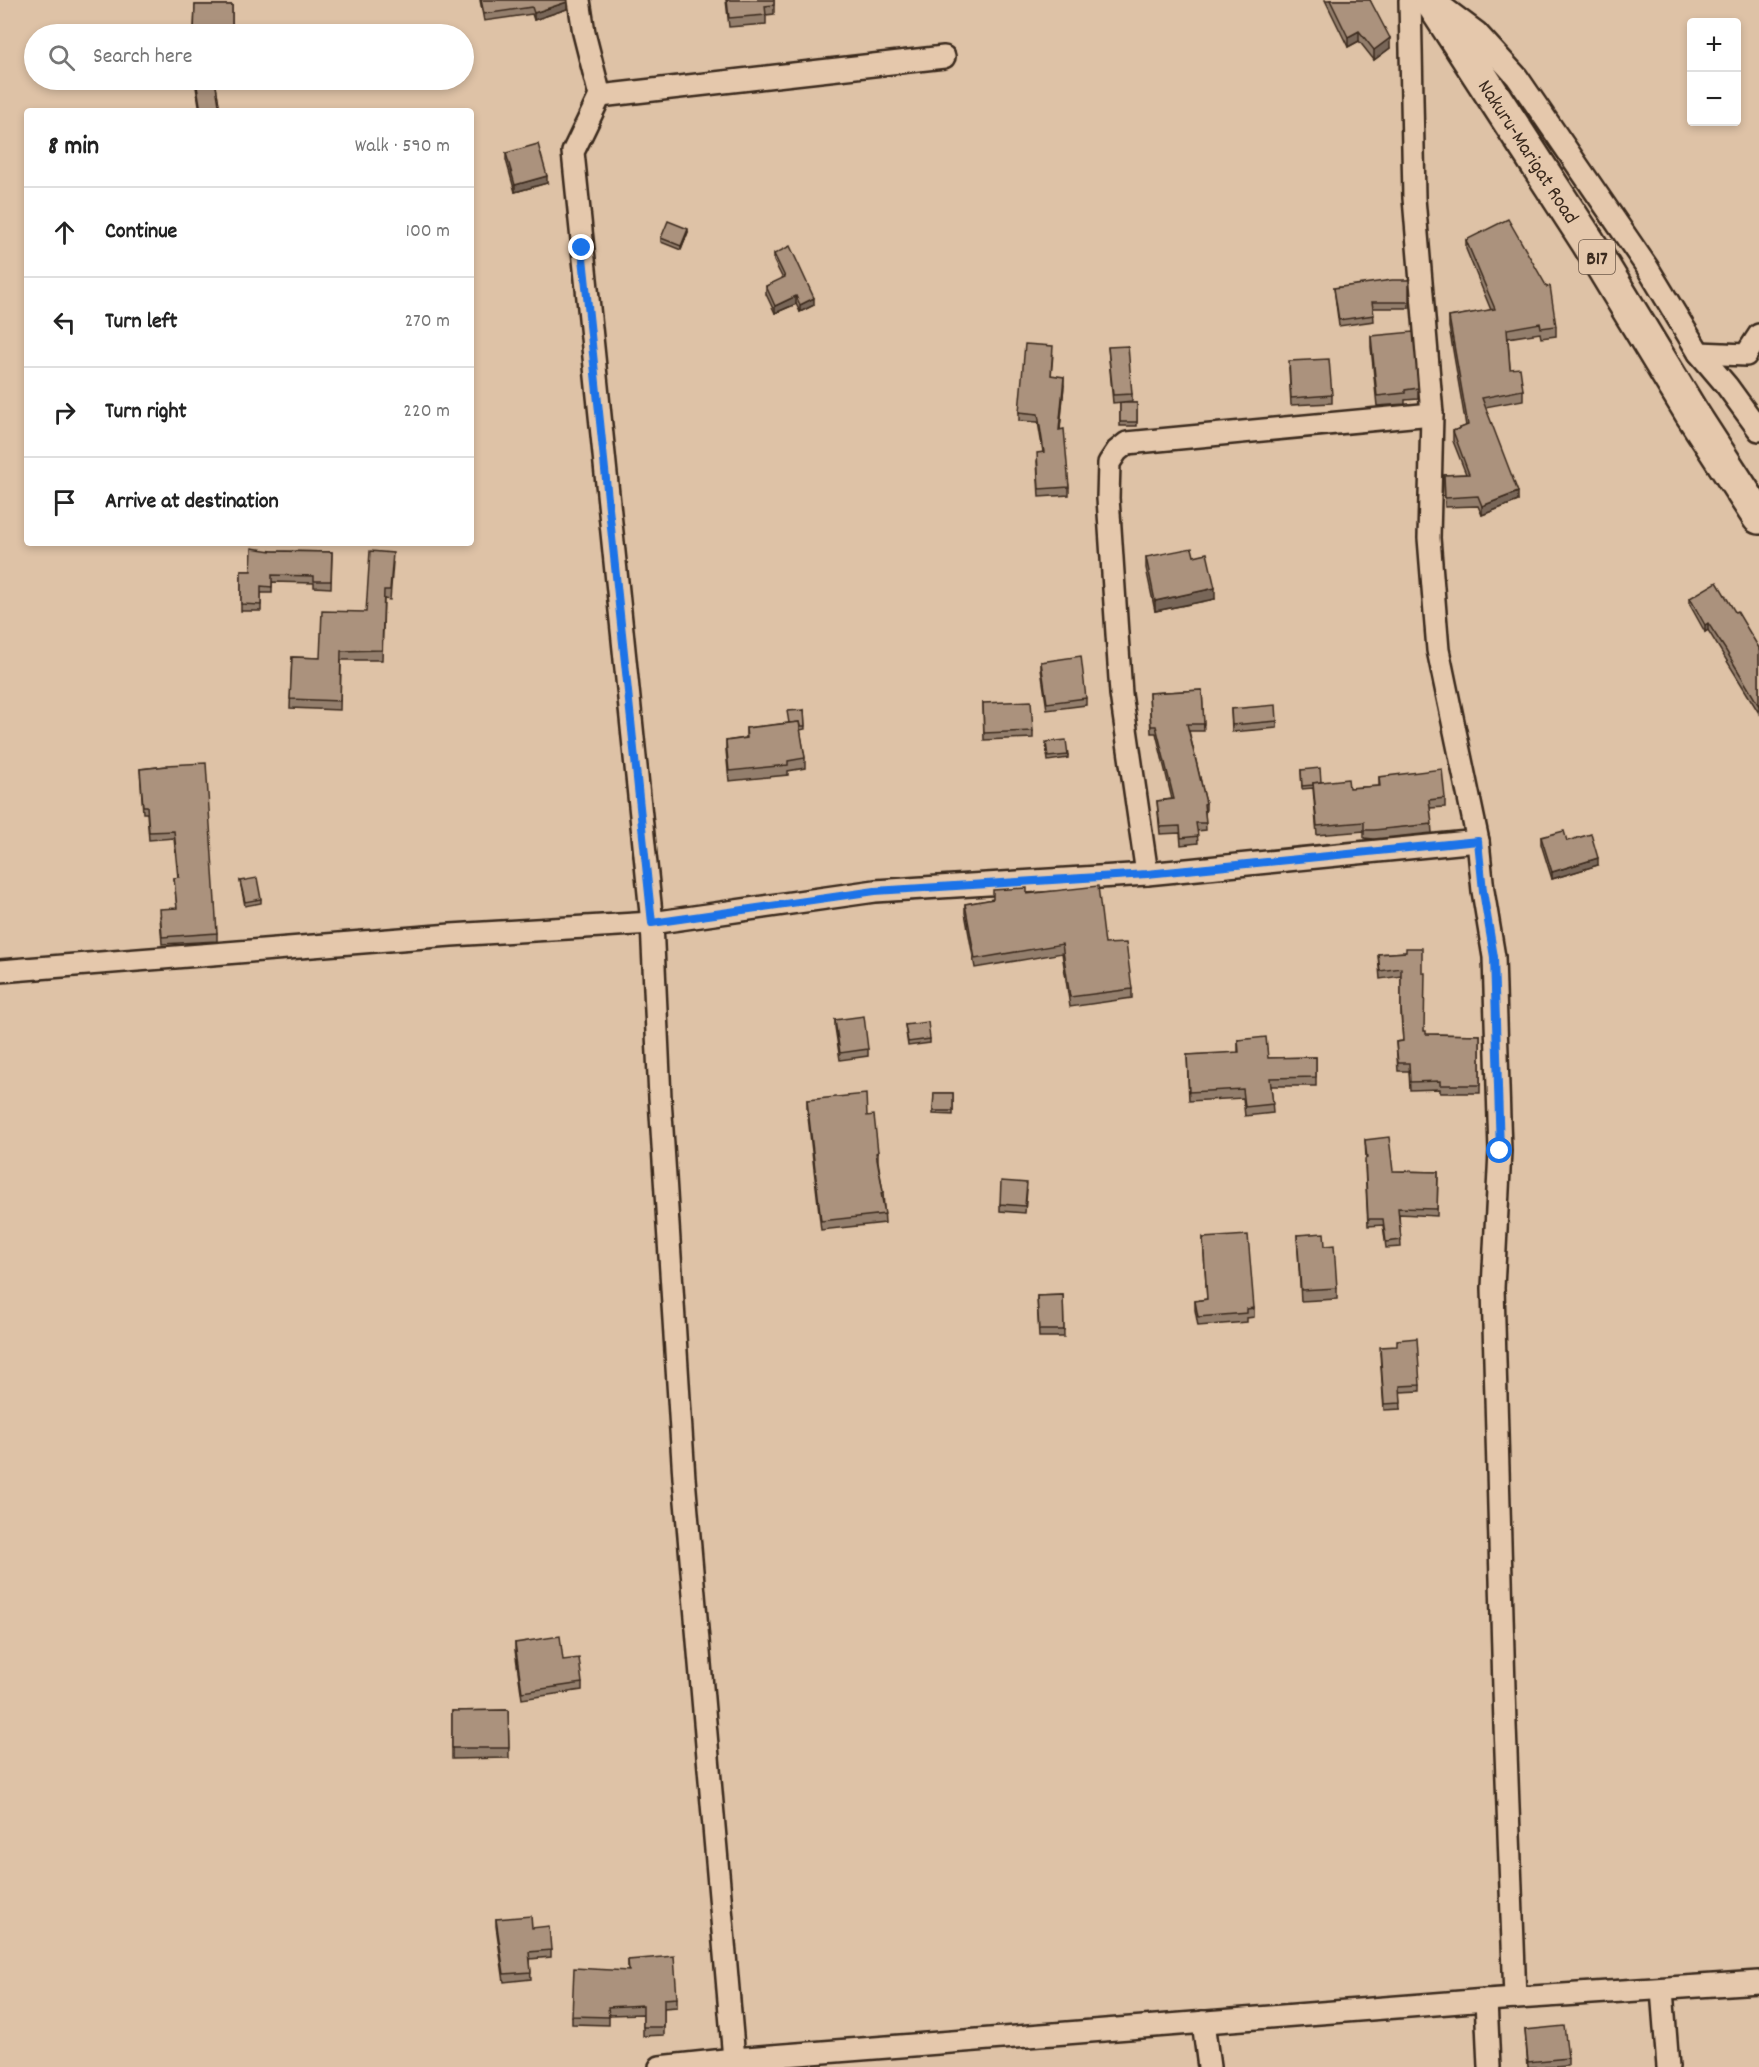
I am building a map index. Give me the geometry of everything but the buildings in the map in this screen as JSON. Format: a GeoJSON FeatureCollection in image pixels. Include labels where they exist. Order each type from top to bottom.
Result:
{"type":"FeatureCollection","features":[{"type":"Feature","properties":{"kind":"main road","name":"Nakuru-Marigat Road"},"geometry":{"type":"LineString","coordinates":[[1432,0],[1588,242],[1690,412],[1759,517]]}},
{"type":"Feature","properties":{"kind":"street"},"geometry":{"type":"LineString","coordinates":[[579,0],[584,33],[600,96],[573,152],[652,923],[660,1098],[684,1478],[734,2059]]}},
{"type":"Feature","properties":{"kind":"street"},"geometry":{"type":"LineString","coordinates":[[1410,0],[1414,198],[1432,414],[1429,538],[1438,650],[1478,841],[1483,891],[1494,957],[1500,1151],[1493,1288],[1515,1998]]}},
{"type":"Feature","properties":{"kind":"street"},"geometry":{"type":"LineString","coordinates":[[1432,0],[1477,33],[1517,77],[1647,267],[1699,353],[1727,386],[1759,430]]}},
{"type":"Feature","properties":{"kind":"street"},"geometry":{"type":"LineString","coordinates":[[600,96],[944,57]]}},
{"type":"Feature","properties":{"kind":"street"},"geometry":{"type":"LineString","coordinates":[[1727,386],[1759,335]]}},
{"type":"Feature","properties":{"kind":"street"},"geometry":{"type":"LineString","coordinates":[[1699,353],[1746,355]]}},
{"type":"Feature","properties":{"kind":"street"},"geometry":{"type":"LineString","coordinates":[[1147,874],[1121,694],[1108,498],[1110,463],[1117,451],[1127,443],[1432,414]]}},
{"type":"Feature","properties":{"kind":"street"},"geometry":{"type":"LineString","coordinates":[[0,971],[451,935],[652,923],[875,891],[1147,874],[1478,841]]}},
{"type":"Feature","properties":{"kind":"street"},"geometry":{"type":"LineString","coordinates":[[660,2067],[734,2059],[1486,2000],[1759,1982]]}},
{"type":"Feature","properties":{"kind":"street"},"geometry":{"type":"LineString","coordinates":[[1662,1990],[1668,2067]]}},
{"type":"Feature","properties":{"kind":"street"},"geometry":{"type":"LineString","coordinates":[[1486,2000],[1489,2067]]}},
{"type":"Feature","properties":{"kind":"street"},"geometry":{"type":"LineString","coordinates":[[1203,2022],[1209,2067]]}},
{"type":"Feature","properties":{"kind":"route"},"geometry":{"type":"LineString","coordinates":[[582,248],[652,923],[875,891],[1147,874],[1478,841],[1483,891],[1494,957],[1500,1151]]}}]}
